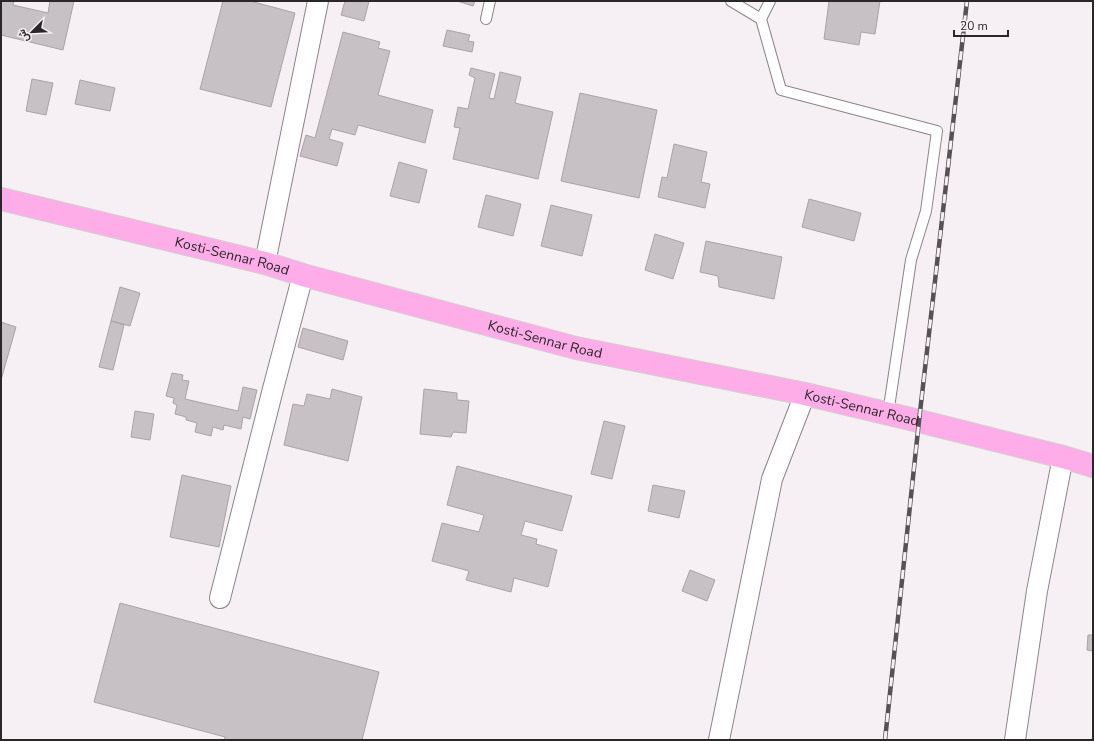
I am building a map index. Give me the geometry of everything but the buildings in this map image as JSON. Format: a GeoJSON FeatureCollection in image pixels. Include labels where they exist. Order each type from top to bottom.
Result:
{"type":"FeatureCollection","features":[{"type":"Feature","properties":{"kind":"highway","name":"Kosti-Sennar Road"},"geometry":{"type":"LineString","coordinates":[[1,199],[265,263],[303,275],[576,348],[805,394],[1063,457],[1093,466]]}},
{"type":"Feature","properties":{"kind":"street"},"geometry":{"type":"LineString","coordinates":[[265,263],[318,1]]}},
{"type":"Feature","properties":{"kind":"street"},"geometry":{"type":"LineString","coordinates":[[220,598],[303,275]]}},
{"type":"Feature","properties":{"kind":"street"},"geometry":{"type":"LineString","coordinates":[[719,740],[772,479],[805,394]]}},
{"type":"Feature","properties":{"kind":"street"},"geometry":{"type":"LineString","coordinates":[[1015,740],[1037,591],[1063,457]]}},
{"type":"Feature","properties":{"kind":"lane"},"geometry":{"type":"LineString","coordinates":[[486,19],[490,1]]}},
{"type":"Feature","properties":{"kind":"lane"},"geometry":{"type":"LineString","coordinates":[[731,1],[762,19]]}},
{"type":"Feature","properties":{"kind":"lane"},"geometry":{"type":"LineString","coordinates":[[770,1],[762,19],[781,90],[937,131],[926,211],[912,260],[888,414]]}},
{"type":"Feature","properties":{"kind":"railway"},"geometry":{"type":"LineString","coordinates":[[885,740],[919,421],[967,1]]}}]}
